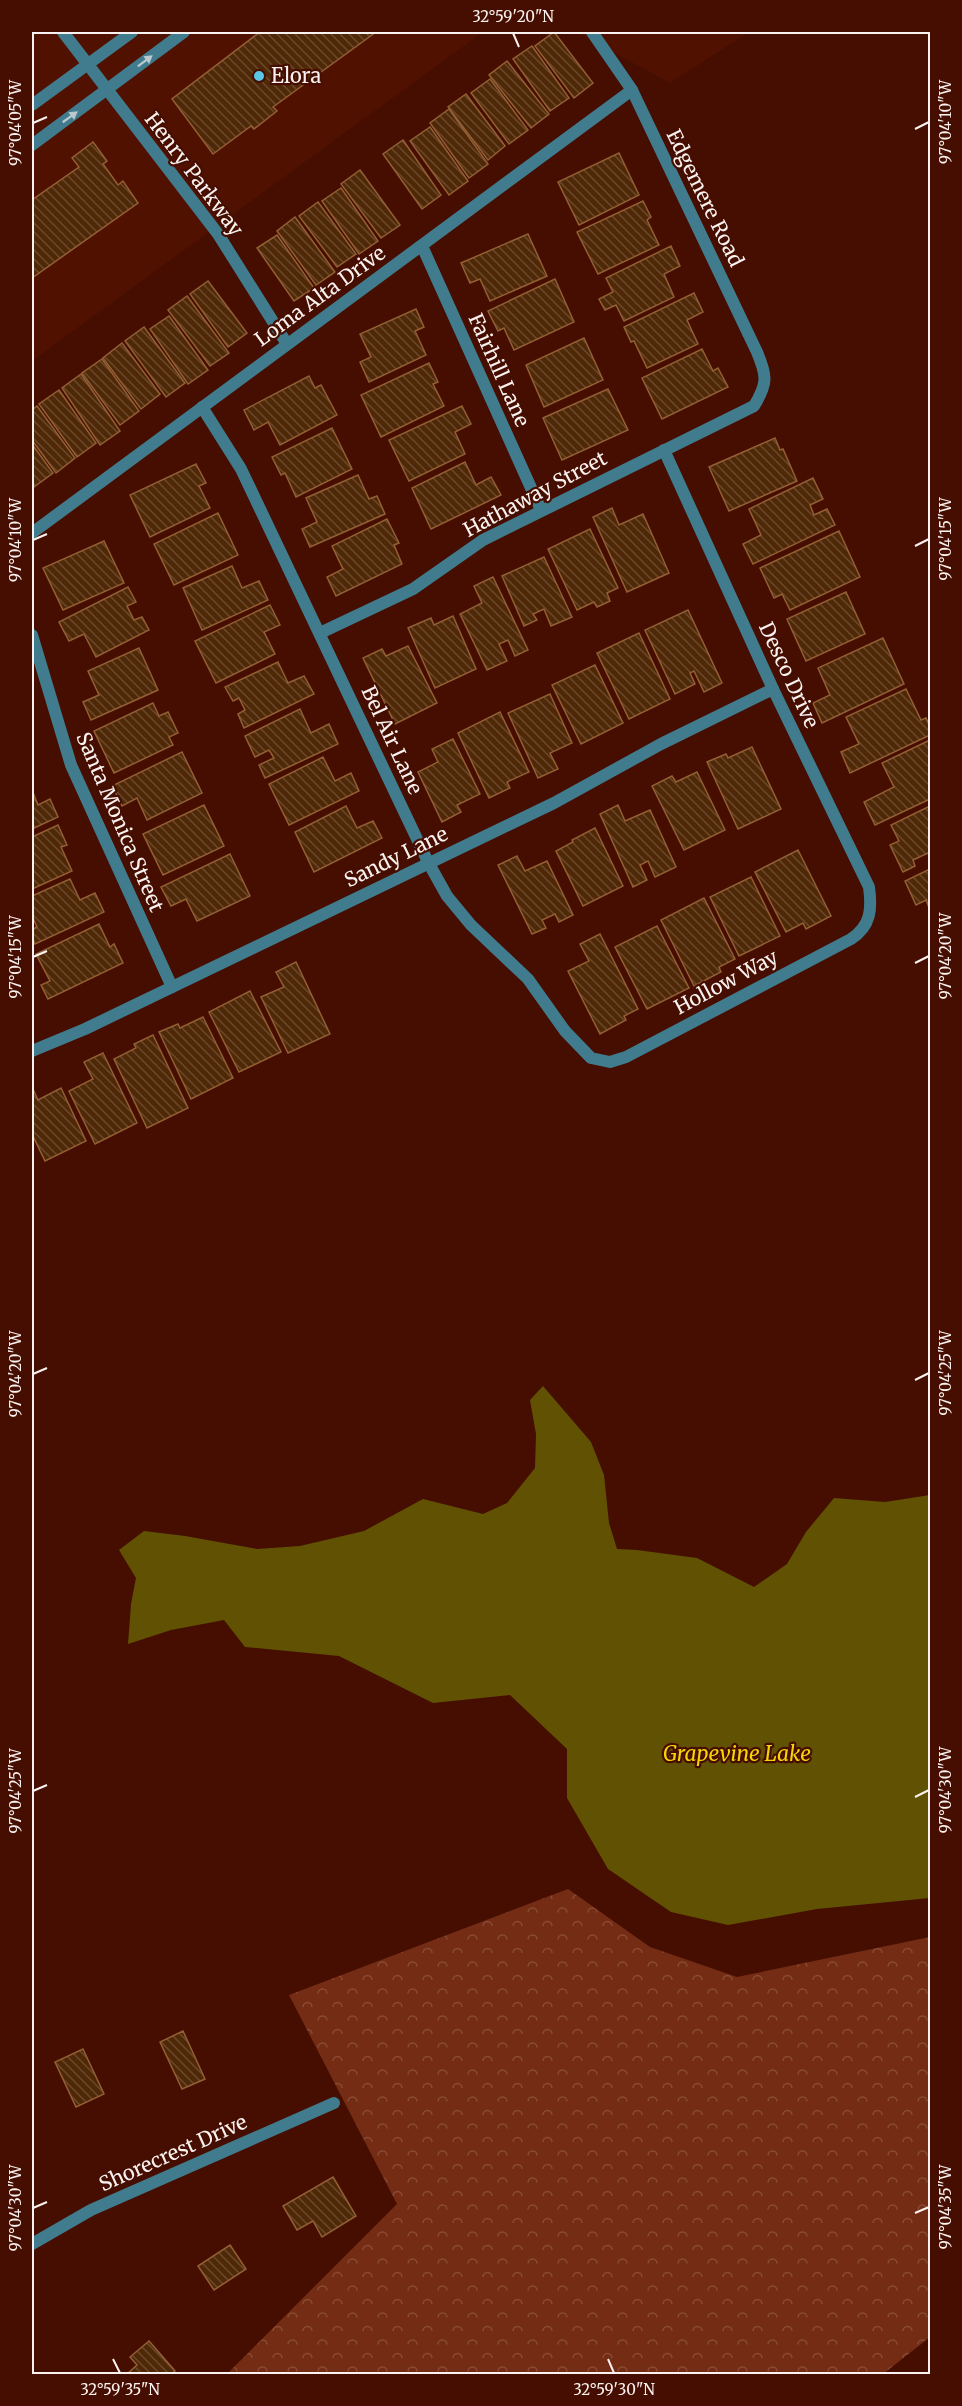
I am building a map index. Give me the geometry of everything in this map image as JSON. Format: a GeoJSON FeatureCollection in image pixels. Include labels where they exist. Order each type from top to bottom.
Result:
{"type":"FeatureCollection","features":[{"type":"Feature","properties":{"kind":"street","name":"Henry Parkway"},"geometry":{"type":"LineString","coordinates":[[63,32],[218,234],[287,344]]}},
{"type":"Feature","properties":{"kind":"street"},"geometry":{"type":"LineString","coordinates":[[32,105],[132,32]]}},
{"type":"Feature","properties":{"kind":"street"},"geometry":{"type":"LineString","coordinates":[[32,145],[184,32]]}},
{"type":"Feature","properties":{"kind":"street","name":"Edgemere Road"},"geometry":{"type":"LineString","coordinates":[[592,32],[632,90],[757,352],[764,369],[765,389]]}},
{"type":"Feature","properties":{"kind":"street","name":"Loma Alta Drive"},"geometry":{"type":"LineString","coordinates":[[32,533],[632,90]]}},
{"type":"Feature","properties":{"kind":"street","name":"Fairhill Lane"},"geometry":{"type":"LineString","coordinates":[[422,246],[542,510]]}},
{"type":"Feature","properties":{"kind":"street","name":"Hathaway Street"},"geometry":{"type":"LineString","coordinates":[[320,633],[413,589],[483,540],[754,406],[765,389]]}},
{"type":"Feature","properties":{"kind":"street","name":"Bel Air Lane"},"geometry":{"type":"LineString","coordinates":[[202,407],[241,469],[428,862],[447,896],[471,925],[528,979],[565,1031],[591,1058]]}},
{"type":"Feature","properties":{"kind":"street","name":"Desco Drive"},"geometry":{"type":"LineString","coordinates":[[664,450],[772,689],[868,887],[871,903],[868,918]]}},
{"type":"Feature","properties":{"kind":"street","name":"Santa Monica Street"},"geometry":{"type":"LineString","coordinates":[[32,635],[71,765],[172,987]]}},
{"type":"Feature","properties":{"kind":"street","name":"Sandy Lane"},"geometry":{"type":"LineString","coordinates":[[32,1051],[86,1029],[554,803],[661,744],[772,689]]}},
{"type":"Feature","properties":{"kind":"street","name":"Hollow Way"},"geometry":{"type":"LineString","coordinates":[[591,1058],[610,1062],[626,1057],[852,939],[862,931],[868,918]]}},
{"type":"Feature","properties":{"kind":"street","name":"Shorecrest Drive"},"geometry":{"type":"LineString","coordinates":[[32,2244],[92,2211],[334,2103]]}},
{"type":"Feature","properties":{"kind":"shaded area"},"geometry":{"type":"Polygon","coordinates":[[[32,32],[483,32],[32,361],[32,32]]]}},
{"type":"Feature","properties":{"kind":"shaded area"},"geometry":{"type":"Polygon","coordinates":[[[576,32],[749,32],[670,83],[576,32]]]}},
{"type":"Feature","properties":{"kind":"green space"},"geometry":{"type":"Polygon","coordinates":[[[568,1889],[650,1947],[737,1977],[930,1937],[930,2337],[883,2374],[227,2374],[397,2204],[289,1995],[568,1889]]]}},
{"type":"Feature","properties":{"kind":"water","name":"Grapevine Lake"},"geometry":{"type":"Polygon","coordinates":[[[543,1386],[591,1442],[604,1475],[609,1523],[617,1549],[697,1558],[754,1587],[787,1564],[806,1532],[834,1498],[885,1502],[930,1495],[930,1898],[817,1909],[728,1925],[671,1912],[608,1869],[567,1798],[567,1749],[510,1695],[433,1703],[339,1656],[245,1647],[224,1620],[171,1630],[128,1644],[131,1604],[136,1578],[119,1550],[144,1531],[257,1549],[300,1546],[364,1531],[423,1499],[483,1514],[507,1503],[535,1468],[536,1434],[530,1400],[543,1386]]]}},
{"type":"Feature","properties":{"kind":"building","name":"Elora"},"geometry":{"type":"Polygon","coordinates":[[[260,32],[376,32],[273,107],[277,111],[254,129],[251,126],[213,154],[172,99],[260,32]]]}},
{"type":"Feature","properties":{"kind":"building"},"geometry":{"type":"Polygon","coordinates":[[[554,32],[593,83],[574,98],[535,46],[554,32]]]}},
{"type":"Feature","properties":{"kind":"building"},"geometry":{"type":"Polygon","coordinates":[[[532,46],[569,98],[550,111],[513,59],[532,46]]]}},
{"type":"Feature","properties":{"kind":"building"},"geometry":{"type":"Polygon","coordinates":[[[507,61],[549,114],[531,128],[489,75],[507,61]]]}},
{"type":"Feature","properties":{"kind":"building"},"geometry":{"type":"Polygon","coordinates":[[[490,79],[528,130],[509,144],[471,93],[490,79]]]}},
{"type":"Feature","properties":{"kind":"building"},"geometry":{"type":"Polygon","coordinates":[[[466,94],[505,146],[488,160],[448,107],[466,94]]]}},
{"type":"Feature","properties":{"kind":"building"},"geometry":{"type":"Polygon","coordinates":[[[449,109],[488,164],[469,178],[430,123],[449,109]]]}},
{"type":"Feature","properties":{"kind":"building"},"geometry":{"type":"Polygon","coordinates":[[[430,127],[468,181],[449,195],[410,141],[430,127]]]}},
{"type":"Feature","properties":{"kind":"building"},"geometry":{"type":"Polygon","coordinates":[[[403,140],[441,195],[422,209],[383,154],[403,140]]]}},
{"type":"Feature","properties":{"kind":"building"},"geometry":{"type":"Polygon","coordinates":[[[93,142],[107,161],[103,164],[118,185],[123,181],[138,203],[32,278],[32,200],[79,167],[72,158],[93,142]]]}},
{"type":"Feature","properties":{"kind":"building"},"geometry":{"type":"Polygon","coordinates":[[[619,153],[639,195],[579,225],[558,182],[619,153]]]}},
{"type":"Feature","properties":{"kind":"building"},"geometry":{"type":"Polygon","coordinates":[[[360,170],[400,225],[381,238],[341,184],[360,170]]]}},
{"type":"Feature","properties":{"kind":"building"},"geometry":{"type":"Polygon","coordinates":[[[341,188],[378,241],[359,254],[322,201],[341,188]]]}},
{"type":"Feature","properties":{"kind":"building"},"geometry":{"type":"Polygon","coordinates":[[[643,201],[651,217],[647,220],[659,245],[598,274],[577,232],[643,201]]]}},
{"type":"Feature","properties":{"kind":"building"},"geometry":{"type":"Polygon","coordinates":[[[318,202],[356,254],[337,267],[299,216],[318,202]]]}},
{"type":"Feature","properties":{"kind":"building"},"geometry":{"type":"Polygon","coordinates":[[[295,217],[335,272],[316,285],[277,231],[295,217]]]}},
{"type":"Feature","properties":{"kind":"building"},"geometry":{"type":"Polygon","coordinates":[[[528,234],[547,276],[490,301],[480,279],[470,283],[461,263],[528,234]]]}},
{"type":"Feature","properties":{"kind":"building"},"geometry":{"type":"Polygon","coordinates":[[[277,235],[314,288],[294,301],[257,248],[277,235]]]}},
{"type":"Feature","properties":{"kind":"building"},"geometry":{"type":"Polygon","coordinates":[[[671,246],[680,266],[664,274],[674,297],[624,321],[616,305],[605,310],[599,299],[613,292],[606,278],[671,246]]]}},
{"type":"Feature","properties":{"kind":"building"},"geometry":{"type":"Polygon","coordinates":[[[555,279],[574,322],[514,350],[504,328],[498,331],[488,311],[555,279]]]}},
{"type":"Feature","properties":{"kind":"building"},"geometry":{"type":"Polygon","coordinates":[[[208,281],[247,333],[228,347],[190,294],[208,281]]]}},
{"type":"Feature","properties":{"kind":"building"},"geometry":{"type":"Polygon","coordinates":[[[694,293],[703,312],[687,320],[698,344],[647,368],[634,341],[631,342],[624,327],[694,293]]]}},
{"type":"Feature","properties":{"kind":"building"},"geometry":{"type":"Polygon","coordinates":[[[187,296],[229,353],[210,366],[168,310],[187,296]]]}},
{"type":"Feature","properties":{"kind":"building"},"geometry":{"type":"Polygon","coordinates":[[[416,309],[424,327],[415,331],[426,355],[369,382],[360,362],[371,357],[360,334],[416,309]]]}},
{"type":"Feature","properties":{"kind":"building"},"geometry":{"type":"Polygon","coordinates":[[[169,316],[208,370],[188,384],[150,329],[169,316]]]}},
{"type":"Feature","properties":{"kind":"building"},"geometry":{"type":"Polygon","coordinates":[[[144,327],[185,383],[166,397],[125,341],[144,327]]]}},
{"type":"Feature","properties":{"kind":"building"},"geometry":{"type":"Polygon","coordinates":[[[584,338],[603,380],[544,407],[526,365],[584,338]]]}},
{"type":"Feature","properties":{"kind":"building"},"geometry":{"type":"Polygon","coordinates":[[[122,343],[160,394],[141,409],[103,358],[122,343]]]}},
{"type":"Feature","properties":{"kind":"building"},"geometry":{"type":"Polygon","coordinates":[[[702,349],[713,371],[718,368],[728,387],[662,419],[642,378],[702,349]]]}},
{"type":"Feature","properties":{"kind":"building"},"geometry":{"type":"Polygon","coordinates":[[[102,359],[139,411],[120,425],[82,373],[102,359]]]}},
{"type":"Feature","properties":{"kind":"building"},"geometry":{"type":"Polygon","coordinates":[[[429,363],[438,382],[433,384],[444,406],[381,437],[361,395],[429,363]]]}},
{"type":"Feature","properties":{"kind":"building"},"geometry":{"type":"Polygon","coordinates":[[[81,374],[120,431],[100,445],[62,388],[81,374]]]}},
{"type":"Feature","properties":{"kind":"building"},"geometry":{"type":"Polygon","coordinates":[[[309,376],[315,388],[321,385],[337,415],[280,445],[268,422],[254,430],[244,410],[309,376]]]}},
{"type":"Feature","properties":{"kind":"building"},"geometry":{"type":"Polygon","coordinates":[[[608,389],[628,430],[562,460],[543,418],[608,389]]]}},
{"type":"Feature","properties":{"kind":"building"},"geometry":{"type":"Polygon","coordinates":[[[59,390],[96,443],[77,457],[39,404],[59,390]]]}},
{"type":"Feature","properties":{"kind":"building"},"geometry":{"type":"Polygon","coordinates":[[[37,406],[75,458],[56,473],[32,440],[32,410],[37,406]]]}},
{"type":"Feature","properties":{"kind":"building"},"geometry":{"type":"Polygon","coordinates":[[[462,406],[471,424],[455,432],[465,454],[409,481],[389,440],[462,406]]]}},
{"type":"Feature","properties":{"kind":"building"},"geometry":{"type":"Polygon","coordinates":[[[332,428],[352,469],[296,497],[285,473],[281,475],[272,457],[332,428]]]}},
{"type":"Feature","properties":{"kind":"building"},"geometry":{"type":"Polygon","coordinates":[[[775,438],[780,450],[783,449],[797,481],[729,511],[709,467],[775,438]]]}},
{"type":"Feature","properties":{"kind":"building"},"geometry":{"type":"Polygon","coordinates":[[[32,444],[53,473],[34,487],[32,484],[32,444]]]}},
{"type":"Feature","properties":{"kind":"building"},"geometry":{"type":"Polygon","coordinates":[[[465,462],[476,485],[491,477],[501,495],[431,529],[412,488],[465,462]]]}},
{"type":"Feature","properties":{"kind":"building"},"geometry":{"type":"Polygon","coordinates":[[[196,464],[206,483],[199,486],[210,508],[150,537],[130,495],[196,464]]]}},
{"type":"Feature","properties":{"kind":"building"},"geometry":{"type":"Polygon","coordinates":[[[358,475],[369,499],[377,496],[385,514],[310,547],[302,529],[317,522],[306,498],[358,475]]]}},
{"type":"Feature","properties":{"kind":"building"},"geometry":{"type":"Polygon","coordinates":[[[813,478],[823,499],[810,505],[814,515],[827,509],[835,525],[753,564],[743,544],[761,535],[749,509],[813,478]]]}},
{"type":"Feature","properties":{"kind":"building"},"geometry":{"type":"Polygon","coordinates":[[[612,508],[619,525],[643,514],[669,573],[627,592],[593,517],[612,508]]]}},
{"type":"Feature","properties":{"kind":"building"},"geometry":{"type":"Polygon","coordinates":[[[218,513],[238,555],[174,585],[154,544],[218,513]]]}},
{"type":"Feature","properties":{"kind":"building"},"geometry":{"type":"Polygon","coordinates":[[[387,519],[399,543],[394,545],[402,564],[336,596],[327,577],[343,569],[332,546],[387,519]]]}},
{"type":"Feature","properties":{"kind":"building"},"geometry":{"type":"Polygon","coordinates":[[[590,529],[618,588],[607,593],[610,601],[597,607],[594,602],[577,610],[548,549],[590,529]]]}},
{"type":"Feature","properties":{"kind":"building"},"geometry":{"type":"Polygon","coordinates":[[[839,531],[860,577],[790,610],[782,594],[774,598],[760,568],[839,531]]]}},
{"type":"Feature","properties":{"kind":"building"},"geometry":{"type":"Polygon","coordinates":[[[104,541],[124,583],[63,610],[43,568],[104,541]]]}},
{"type":"Feature","properties":{"kind":"building"},"geometry":{"type":"Polygon","coordinates":[[[544,557],[572,617],[551,626],[544,609],[533,614],[537,620],[524,626],[502,576],[544,557]]]}},
{"type":"Feature","properties":{"kind":"building"},"geometry":{"type":"Polygon","coordinates":[[[232,566],[242,588],[259,581],[268,600],[202,630],[183,588],[232,566]]]}},
{"type":"Feature","properties":{"kind":"building"},"geometry":{"type":"Polygon","coordinates":[[[493,577],[528,650],[515,656],[508,640],[499,644],[507,661],[487,670],[460,614],[482,603],[474,586],[493,577]]]}},
{"type":"Feature","properties":{"kind":"building"},"geometry":{"type":"Polygon","coordinates":[[[128,587],[136,602],[127,606],[134,620],[142,617],[149,630],[96,657],[84,634],[69,641],[59,622],[128,587]]]}},
{"type":"Feature","properties":{"kind":"building"},"geometry":{"type":"Polygon","coordinates":[[[846,592],[865,634],[806,661],[787,619],[846,592]]]}},
{"type":"Feature","properties":{"kind":"building"},"geometry":{"type":"Polygon","coordinates":[[[270,605],[280,625],[264,632],[275,654],[216,683],[195,641],[270,605]]]}},
{"type":"Feature","properties":{"kind":"building"},"geometry":{"type":"Polygon","coordinates":[[[688,610],[722,683],[704,692],[694,671],[690,673],[695,684],[675,694],[645,630],[688,610]]]}},
{"type":"Feature","properties":{"kind":"building"},"geometry":{"type":"Polygon","coordinates":[[[453,616],[476,669],[435,688],[408,628],[431,618],[434,625],[453,616]]]}},
{"type":"Feature","properties":{"kind":"building"},"geometry":{"type":"Polygon","coordinates":[[[639,633],[670,699],[629,719],[597,653],[639,633]]]}},
{"type":"Feature","properties":{"kind":"building"},"geometry":{"type":"Polygon","coordinates":[[[883,638],[904,684],[822,723],[813,703],[830,695],[818,668],[883,638]]]}},
{"type":"Feature","properties":{"kind":"building"},"geometry":{"type":"Polygon","coordinates":[[[408,646],[437,703],[395,724],[363,658],[382,649],[386,656],[408,646]]]}},
{"type":"Feature","properties":{"kind":"building"},"geometry":{"type":"Polygon","coordinates":[[[139,648],[158,690],[91,720],[83,702],[99,695],[88,671],[139,648]]]}},
{"type":"Feature","properties":{"kind":"building"},"geometry":{"type":"Polygon","coordinates":[[[278,662],[288,683],[304,676],[314,694],[244,728],[238,714],[245,710],[239,698],[233,701],[225,687],[278,662]]]}},
{"type":"Feature","properties":{"kind":"building"},"geometry":{"type":"Polygon","coordinates":[[[595,665],[623,723],[581,744],[552,685],[595,665]]]}},
{"type":"Feature","properties":{"kind":"building"},"geometry":{"type":"Polygon","coordinates":[[[906,689],[921,720],[926,718],[930,727],[930,735],[850,773],[841,752],[859,744],[846,717],[906,689]]]}},
{"type":"Feature","properties":{"kind":"building"},"geometry":{"type":"Polygon","coordinates":[[[550,694],[572,743],[550,753],[558,769],[538,778],[508,713],[550,694]]]}},
{"type":"Feature","properties":{"kind":"building"},"geometry":{"type":"Polygon","coordinates":[[[153,703],[159,716],[168,712],[178,733],[169,737],[173,745],[114,773],[94,731],[153,703]]]}},
{"type":"Feature","properties":{"kind":"building"},"geometry":{"type":"Polygon","coordinates":[[[300,709],[311,733],[329,724],[338,744],[265,778],[259,765],[274,758],[269,750],[255,757],[245,736],[300,709]]]}},
{"type":"Feature","properties":{"kind":"building"},"geometry":{"type":"Polygon","coordinates":[[[500,712],[529,772],[507,782],[510,788],[489,798],[458,733],[500,712]]]}},
{"type":"Feature","properties":{"kind":"building"},"geometry":{"type":"Polygon","coordinates":[[[453,739],[480,794],[457,805],[461,812],[442,822],[418,772],[438,762],[432,749],[453,739]]]}},
{"type":"Feature","properties":{"kind":"building"},"geometry":{"type":"Polygon","coordinates":[[[930,740],[930,799],[875,825],[864,802],[894,787],[882,763],[930,740]]]}},
{"type":"Feature","properties":{"kind":"building"},"geometry":{"type":"Polygon","coordinates":[[[752,747],[781,809],[738,829],[707,762],[726,754],[728,758],[752,747]]]}},
{"type":"Feature","properties":{"kind":"building"},"geometry":{"type":"Polygon","coordinates":[[[182,752],[202,793],[147,820],[137,798],[122,806],[112,786],[182,752]]]}},
{"type":"Feature","properties":{"kind":"building"},"geometry":{"type":"Polygon","coordinates":[[[323,757],[335,781],[351,773],[359,791],[289,825],[269,784],[323,757]]]}},
{"type":"Feature","properties":{"kind":"building"},"geometry":{"type":"Polygon","coordinates":[[[697,772],[725,830],[684,850],[652,786],[672,776],[676,782],[697,772]]]}},
{"type":"Feature","properties":{"kind":"building"},"geometry":{"type":"Polygon","coordinates":[[[32,790],[38,805],[50,799],[58,817],[32,829],[32,790]]]}},
{"type":"Feature","properties":{"kind":"building"},"geometry":{"type":"Polygon","coordinates":[[[204,805],[224,846],[163,875],[143,834],[204,805]]]}},
{"type":"Feature","properties":{"kind":"building"},"geometry":{"type":"Polygon","coordinates":[[[618,805],[625,821],[650,810],[676,867],[655,877],[648,861],[640,865],[647,880],[633,887],[600,814],[618,805]]]}},
{"type":"Feature","properties":{"kind":"building"},"geometry":{"type":"Polygon","coordinates":[[[346,806],[357,828],[373,821],[382,838],[314,872],[295,832],[346,806]]]}},
{"type":"Feature","properties":{"kind":"building"},"geometry":{"type":"Polygon","coordinates":[[[930,806],[930,858],[928,853],[913,860],[915,866],[903,872],[890,845],[899,841],[891,825],[930,806]]]}},
{"type":"Feature","properties":{"kind":"building"},"geometry":{"type":"Polygon","coordinates":[[[58,825],[67,845],[61,847],[72,871],[32,889],[32,837],[58,825]]]}},
{"type":"Feature","properties":{"kind":"building"},"geometry":{"type":"Polygon","coordinates":[[[595,828],[623,886],[583,906],[556,851],[595,828]]]}},
{"type":"Feature","properties":{"kind":"building"},"geometry":{"type":"Polygon","coordinates":[[[798,850],[831,916],[806,929],[803,923],[786,932],[755,872],[798,850]]]}},
{"type":"Feature","properties":{"kind":"building"},"geometry":{"type":"Polygon","coordinates":[[[230,854],[250,896],[197,921],[186,899],[171,906],[161,887],[230,854]]]}},
{"type":"Feature","properties":{"kind":"building"},"geometry":{"type":"Polygon","coordinates":[[[517,856],[525,871],[547,861],[573,915],[559,922],[555,914],[542,920],[546,928],[532,934],[498,865],[517,856]]]}},
{"type":"Feature","properties":{"kind":"building"},"geometry":{"type":"Polygon","coordinates":[[[930,869],[930,910],[926,900],[916,905],[905,881],[930,869]]]}},
{"type":"Feature","properties":{"kind":"building"},"geometry":{"type":"Polygon","coordinates":[[[751,877],[780,936],[739,956],[710,897],[751,877]]]}},
{"type":"Feature","properties":{"kind":"building"},"geometry":{"type":"Polygon","coordinates":[[[70,879],[80,900],[95,893],[104,912],[35,944],[32,930],[37,927],[32,916],[32,896],[70,879]]]}},
{"type":"Feature","properties":{"kind":"building"},"geometry":{"type":"Polygon","coordinates":[[[704,898],[735,959],[719,967],[721,972],[694,986],[661,920],[704,898]]]}},
{"type":"Feature","properties":{"kind":"building"},"geometry":{"type":"Polygon","coordinates":[[[99,924],[110,947],[114,944],[123,963],[48,999],[41,985],[50,981],[36,954],[99,924]]]}},
{"type":"Feature","properties":{"kind":"building"},"geometry":{"type":"Polygon","coordinates":[[[657,926],[689,988],[647,1009],[615,947],[657,926]]]}},
{"type":"Feature","properties":{"kind":"building"},"geometry":{"type":"Polygon","coordinates":[[[600,934],[638,1009],[624,1016],[626,1020],[600,1034],[568,971],[589,961],[580,944],[600,934]]]}},
{"type":"Feature","properties":{"kind":"building"},"geometry":{"type":"Polygon","coordinates":[[[296,962],[330,1034],[288,1053],[261,997],[284,987],[276,972],[296,962]]]}},
{"type":"Feature","properties":{"kind":"building"},"geometry":{"type":"Polygon","coordinates":[[[250,991],[281,1052],[239,1072],[209,1012],[250,991]]]}},
{"type":"Feature","properties":{"kind":"building"},"geometry":{"type":"Polygon","coordinates":[[[203,1017],[233,1078],[191,1099],[159,1032],[178,1024],[180,1028],[203,1017]]]}},
{"type":"Feature","properties":{"kind":"building"},"geometry":{"type":"Polygon","coordinates":[[[153,1035],[188,1108],[147,1128],[114,1059],[136,1048],[134,1044],[153,1035]]]}},
{"type":"Feature","properties":{"kind":"building"},"geometry":{"type":"Polygon","coordinates":[[[103,1053],[137,1123],[95,1144],[69,1091],[93,1079],[84,1062],[103,1053]]]}},
{"type":"Feature","properties":{"kind":"building"},"geometry":{"type":"Polygon","coordinates":[[[32,1087],[38,1100],[61,1088],[86,1141],[45,1161],[32,1134],[32,1087]]]}},
{"type":"Feature","properties":{"kind":"building"},"geometry":{"type":"Polygon","coordinates":[[[183,2031],[205,2079],[182,2089],[160,2042],[183,2031]]]}},
{"type":"Feature","properties":{"kind":"building"},"geometry":{"type":"Polygon","coordinates":[[[83,2049],[104,2094],[76,2107],[55,2062],[83,2049]]]}},
{"type":"Feature","properties":{"kind":"building"},"geometry":{"type":"Polygon","coordinates":[[[333,2177],[356,2216],[322,2237],[313,2221],[297,2230],[283,2206],[333,2177]]]}},
{"type":"Feature","properties":{"kind":"building"},"geometry":{"type":"Polygon","coordinates":[[[230,2245],[246,2269],[214,2290],[198,2266],[230,2245]]]}},
{"type":"Feature","properties":{"kind":"building"},"geometry":{"type":"Polygon","coordinates":[[[149,2341],[175,2371],[171,2374],[127,2374],[137,2365],[130,2357],[149,2341]]]}},
{"type":"Feature","properties":{"kind":"place","name":"Elora"},"geometry":{"type":"Point","coordinates":[259,76]}}]}
